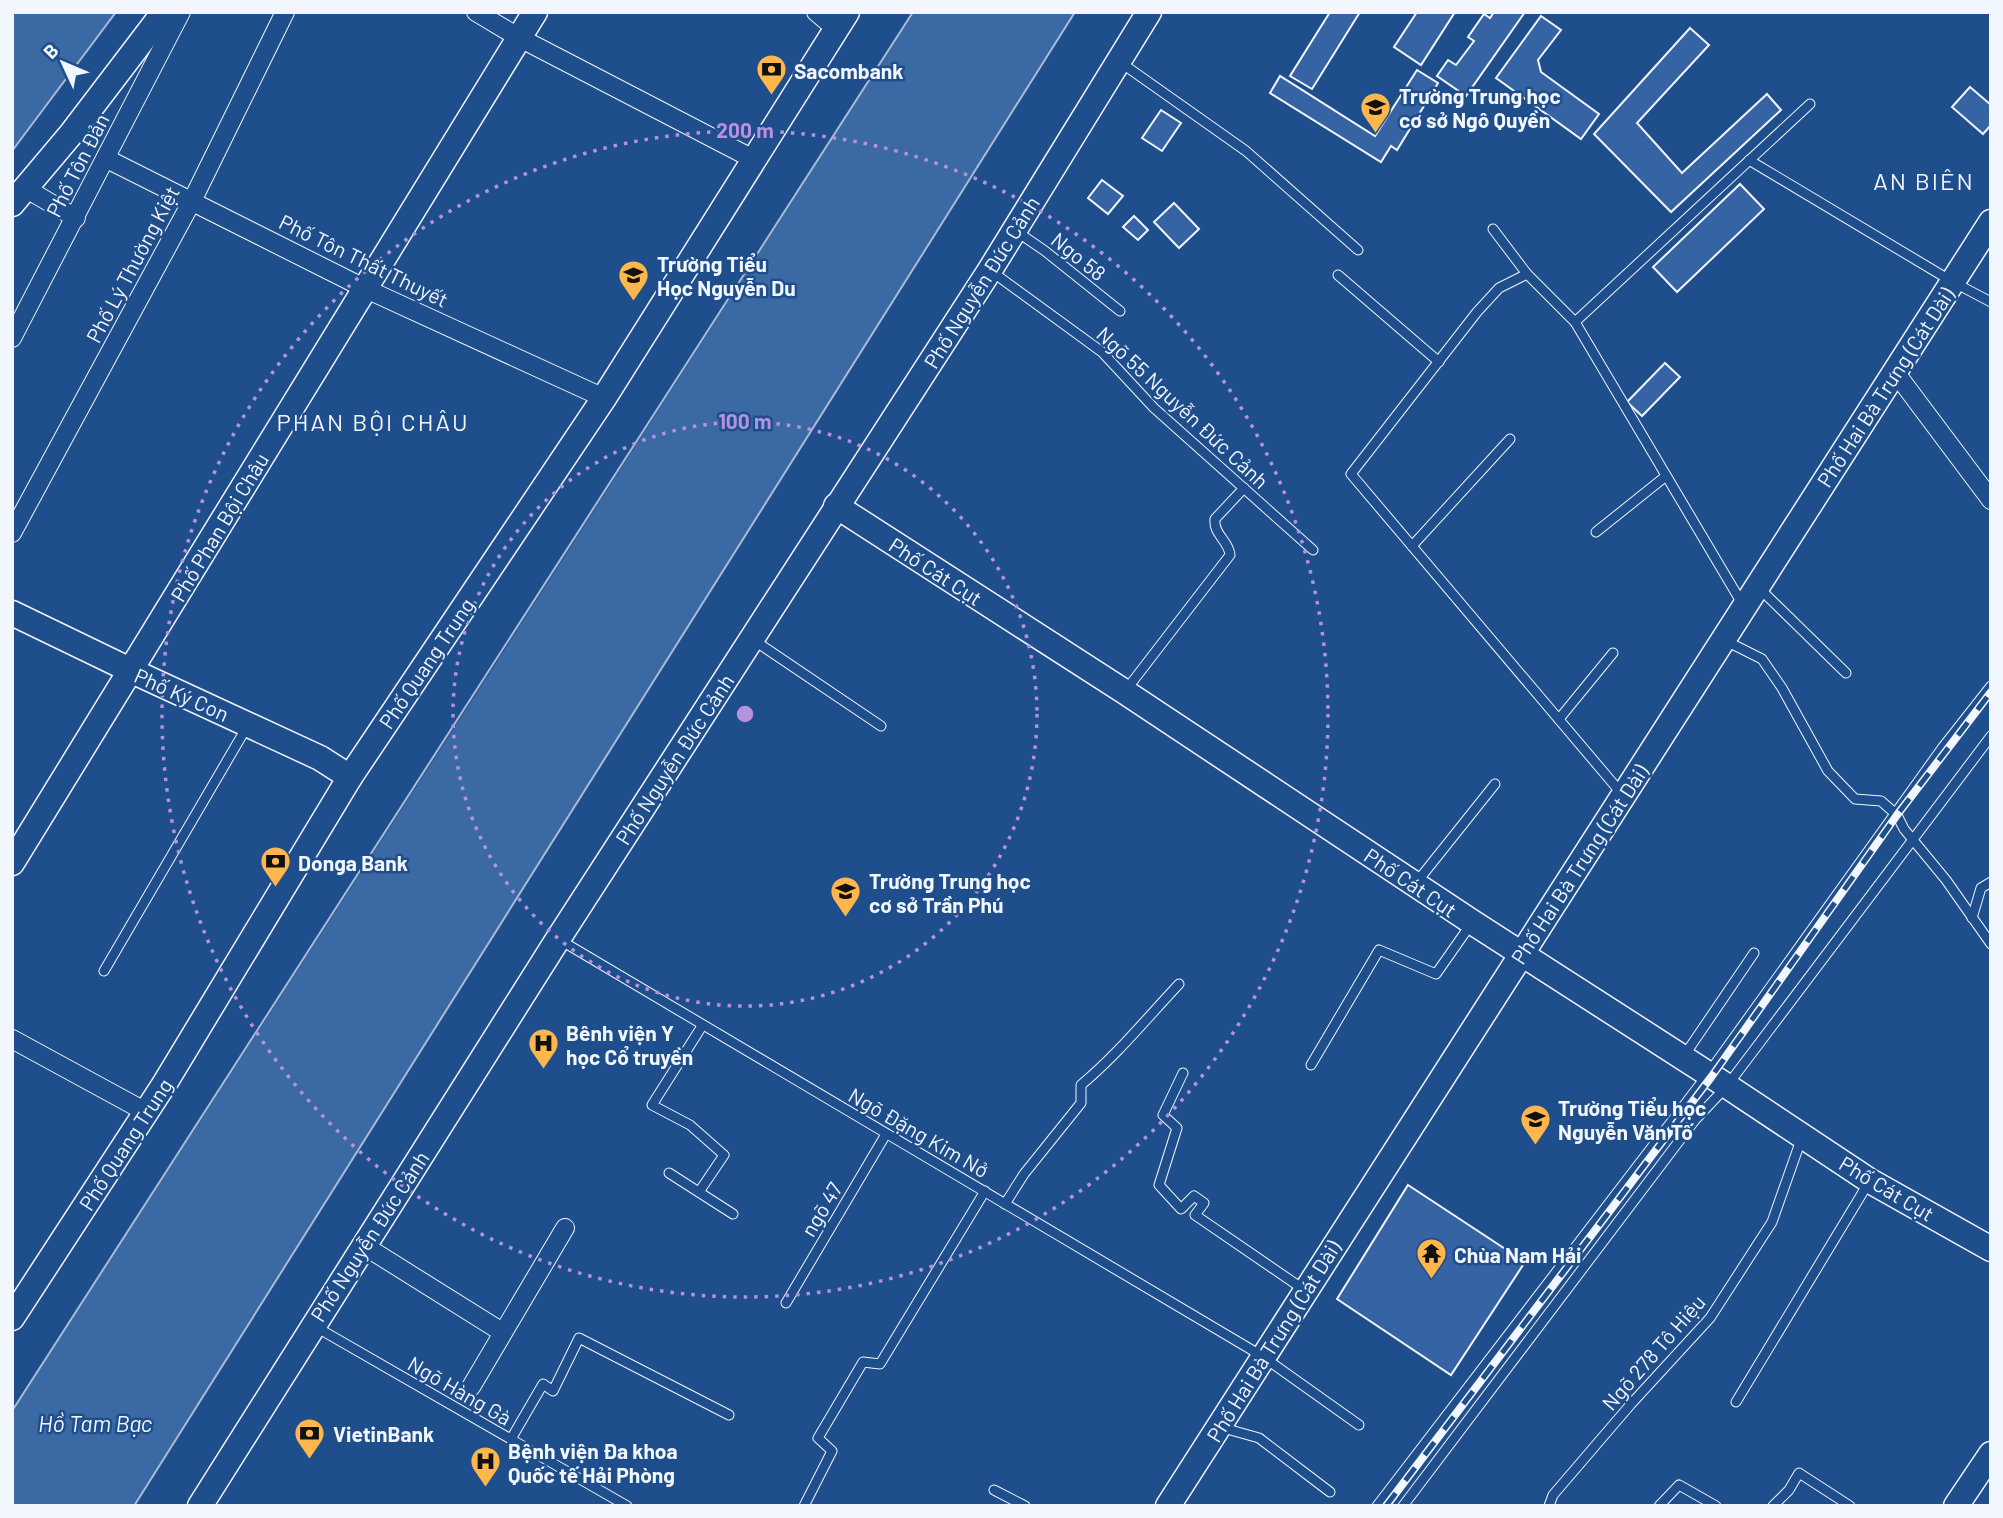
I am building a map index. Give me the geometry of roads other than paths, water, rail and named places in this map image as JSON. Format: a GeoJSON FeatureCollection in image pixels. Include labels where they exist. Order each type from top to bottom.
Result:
{"type":"FeatureCollection","features":[{"type":"Feature","properties":{"kind":"main road"},"geometry":{"type":"LineString","coordinates":[[19,196],[71,134],[164,12]]}},
{"type":"Feature","properties":{"kind":"main road","name":"Phố Phan Bội Châu"},"geometry":{"type":"LineString","coordinates":[[12,863],[535,12]]}},
{"type":"Feature","properties":{"kind":"main road","name":"Phố Nguyễn Đức Cảnh"},"geometry":{"type":"LineString","coordinates":[[200,1506],[558,939],[990,270],[1149,12]]}},
{"type":"Feature","properties":{"kind":"main road","name":"Phố Quang Trung"},"geometry":{"type":"LineString","coordinates":[[12,1318],[146,1112],[350,777],[604,398],[841,20]]}},
{"type":"Feature","properties":{"kind":"main road","name":"Phố Hai Bà Trưng (Cát Dài)"},"geometry":{"type":"LineString","coordinates":[[1168,1506],[1991,222]]}},
{"type":"Feature","properties":{"kind":"main road","name":"Phố Cát Cụt"},"geometry":{"type":"LineString","coordinates":[[836,506],[1125,692],[1870,1181],[1991,1249]]}},
{"type":"Feature","properties":{"kind":"main road","name":"Phố Ký Con"},"geometry":{"type":"LineString","coordinates":[[12,613],[249,723],[320,758],[350,777]]}},
{"type":"Feature","properties":{"kind":"main road"},"geometry":{"type":"LineString","coordinates":[[1956,1506],[1991,1454]]}},
{"type":"Feature","properties":{"kind":"street","name":"Phố Tôn Đản"},"geometry":{"type":"LineString","coordinates":[[12,338],[181,12]]}},
{"type":"Feature","properties":{"kind":"street","name":"Phố Lý Thường Kiệt"},"geometry":{"type":"LineString","coordinates":[[12,533],[192,201],[285,12]]}},
{"type":"Feature","properties":{"kind":"street"},"geometry":{"type":"LineString","coordinates":[[475,12],[755,160]]}},
{"type":"Feature","properties":{"kind":"street"},"geometry":{"type":"LineString","coordinates":[[816,12],[841,20]]}},
{"type":"Feature","properties":{"kind":"street","name":"Phố Tôn Thất Thuyết"},"geometry":{"type":"LineString","coordinates":[[107,159],[364,288],[604,398]]}},
{"type":"Feature","properties":{"kind":"street"},"geometry":{"type":"LineString","coordinates":[[19,196],[76,218]]}},
{"type":"Feature","properties":{"kind":"street"},"geometry":{"type":"LineString","coordinates":[[1895,372],[1991,500]]}},
{"type":"Feature","properties":{"kind":"street"},"geometry":{"type":"LineString","coordinates":[[12,1039],[146,1112]]}},
{"type":"Feature","properties":{"kind":"street"},"geometry":{"type":"LineString","coordinates":[[471,1387],[565,1228]]}},
{"type":"Feature","properties":{"kind":"street"},"geometry":{"type":"LineString","coordinates":[[363,1245],[502,1332]]}},
{"type":"Feature","properties":{"kind":"lane"},"geometry":{"type":"LineString","coordinates":[[1119,61],[1246,151],[1358,250]]}},
{"type":"Feature","properties":{"kind":"lane"},"geometry":{"type":"LineString","coordinates":[[1575,323],[1810,104]]}},
{"type":"Feature","properties":{"kind":"lane"},"geometry":{"type":"LineString","coordinates":[[1749,160],[1952,282],[1991,302]]}},
{"type":"Feature","properties":{"kind":"lane"},"geometry":{"type":"LineString","coordinates":[[1493,229],[1527,274],[1575,323],[1744,607]]}},
{"type":"Feature","properties":{"kind":"lane","name":"Ngo 58"},"geometry":{"type":"LineString","coordinates":[[1014,230],[1045,251],[1120,311]]}},
{"type":"Feature","properties":{"kind":"lane","name":"Ngõ 55 Nguyễn Đức Cảnh"},"geometry":{"type":"LineString","coordinates":[[990,270],[1102,352],[1154,408],[1313,550]]}},
{"type":"Feature","properties":{"kind":"lane"},"geometry":{"type":"LineString","coordinates":[[1527,274],[1499,288],[1477,312],[1351,474],[1623,795]]}},
{"type":"Feature","properties":{"kind":"lane"},"geometry":{"type":"LineString","coordinates":[[1338,275],[1375,304],[1439,362]]}},
{"type":"Feature","properties":{"kind":"lane"},"geometry":{"type":"LineString","coordinates":[[1412,546],[1510,439]]}},
{"type":"Feature","properties":{"kind":"lane"},"geometry":{"type":"LineString","coordinates":[[1596,531],[1666,476]]}},
{"type":"Feature","properties":{"kind":"lane"},"geometry":{"type":"LineString","coordinates":[[1125,692],[1230,555],[1229,547],[1216,530],[1215,519],[1244,488]]}},
{"type":"Feature","properties":{"kind":"lane"},"geometry":{"type":"LineString","coordinates":[[1757,586],[1846,673]]}},
{"type":"Feature","properties":{"kind":"lane"},"geometry":{"type":"LineString","coordinates":[[751,638],[881,726]]}},
{"type":"Feature","properties":{"kind":"lane"},"geometry":{"type":"LineString","coordinates":[[1723,639],[1762,659],[1782,688],[1828,771],[1855,799],[1881,801],[1895,814],[1947,880],[1991,944]]}},
{"type":"Feature","properties":{"kind":"lane"},"geometry":{"type":"LineString","coordinates":[[1559,719],[1613,653]]}},
{"type":"Feature","properties":{"kind":"lane"},"geometry":{"type":"LineString","coordinates":[[1403,1506],[1695,1120],[1718,1080],[1895,814],[1991,686]]}},
{"type":"Feature","properties":{"kind":"lane"},"geometry":{"type":"LineString","coordinates":[[104,971],[249,723]]}},
{"type":"Feature","properties":{"kind":"lane"},"geometry":{"type":"LineString","coordinates":[[1377,1506],[1914,840],[1991,736]]}},
{"type":"Feature","properties":{"kind":"lane"},"geometry":{"type":"LineString","coordinates":[[1415,884],[1495,784]]}},
{"type":"Feature","properties":{"kind":"lane"},"geometry":{"type":"LineString","coordinates":[[1972,918],[1981,888],[1991,882]]}},
{"type":"Feature","properties":{"kind":"lane"},"geometry":{"type":"LineString","coordinates":[[1311,1065],[1379,950],[1436,974],[1472,922]]}},
{"type":"Feature","properties":{"kind":"lane","name":"Ngõ Đặng Kim Nở"},"geometry":{"type":"LineString","coordinates":[[558,939],[1262,1356],[1359,1425]]}},
{"type":"Feature","properties":{"kind":"lane"},"geometry":{"type":"LineString","coordinates":[[1683,1058],[1754,953]]}},
{"type":"Feature","properties":{"kind":"lane"},"geometry":{"type":"LineString","coordinates":[[1005,1204],[1024,1174],[1081,1102],[1081,1085],[1110,1061],[1124,1042],[1180,984]]}},
{"type":"Feature","properties":{"kind":"lane"},"geometry":{"type":"LineString","coordinates":[[699,1192],[724,1156],[690,1125],[653,1105],[702,1026]]}},
{"type":"Feature","properties":{"kind":"lane"},"geometry":{"type":"LineString","coordinates":[[1184,1073],[1163,1115],[1177,1128],[1160,1185],[1181,1209],[1194,1196],[1204,1203],[1195,1215],[1305,1290]]}},
{"type":"Feature","properties":{"kind":"lane","name":"ngõ 47"},"geometry":{"type":"LineString","coordinates":[[786,1303],[886,1133]]}},
{"type":"Feature","properties":{"kind":"lane","name":"Ngõ 278 Tô Hiệu"},"geometry":{"type":"LineString","coordinates":[[1549,1506],[1553,1495],[1579,1464],[1710,1318],[1772,1222],[1803,1135]]}},
{"type":"Feature","properties":{"kind":"lane"},"geometry":{"type":"LineString","coordinates":[[669,1173],[733,1214]]}},
{"type":"Feature","properties":{"kind":"lane"},"geometry":{"type":"LineString","coordinates":[[1736,1402],[1870,1181]]}},
{"type":"Feature","properties":{"kind":"lane"},"geometry":{"type":"LineString","coordinates":[[804,1506],[832,1451],[818,1438],[863,1362],[880,1364],[985,1191]]}},
{"type":"Feature","properties":{"kind":"lane","name":"Ngõ Hàng Gà"},"geometry":{"type":"LineString","coordinates":[[312,1325],[627,1506]]}},
{"type":"Feature","properties":{"kind":"lane"},"geometry":{"type":"LineString","coordinates":[[511,1439],[543,1384],[553,1391],[579,1338],[729,1415]]}},
{"type":"Feature","properties":{"kind":"lane"},"geometry":{"type":"LineString","coordinates":[[1218,1426],[1259,1438],[1330,1492]]}},
{"type":"Feature","properties":{"kind":"lane"},"geometry":{"type":"LineString","coordinates":[[1773,1506],[1789,1490],[1799,1473],[1850,1506]]}},
{"type":"Feature","properties":{"kind":"lane"},"geometry":{"type":"LineString","coordinates":[[1659,1506],[1679,1485],[1716,1506]]}},
{"type":"Feature","properties":{"kind":"lane"},"geometry":{"type":"LineString","coordinates":[[994,1490],[1025,1506]]}},
{"type":"Feature","properties":{"kind":"water"},"geometry":{"type":"Polygon","coordinates":[[[12,12],[116,12],[12,151],[12,12]]]}},
{"type":"Feature","properties":{"kind":"water","name":"Hồ Tam Bạc"},"geometry":{"type":"Polygon","coordinates":[[[913,12],[1075,12],[134,1506],[12,1506],[12,1411],[913,12]]]}},
{"type":"Feature","properties":{"kind":"railway"},"geometry":{"type":"LineString","coordinates":[[1386,1506],[1712,1076],[1897,815],[1991,692]]}},
{"type":"Feature","properties":{"kind":"place","name":"Sacombank"},"geometry":{"type":"Point","coordinates":[771,97]}},
{"type":"Feature","properties":{"kind":"place","name":"Trường Trung học cơ sở Ngô Quyền"},"geometry":{"type":"Point","coordinates":[1376,134]}},
{"type":"Feature","properties":{"kind":"place","name":"Trường Tiểu Học Nguyễn Du"},"geometry":{"type":"Point","coordinates":[634,302]}},
{"type":"Feature","properties":{"kind":"place","name":"Donga Bank"},"geometry":{"type":"Point","coordinates":[275,889]}},
{"type":"Feature","properties":{"kind":"place","name":"Trường Trung học cơ sở Trần Phú"},"geometry":{"type":"Point","coordinates":[846,919]}},
{"type":"Feature","properties":{"kind":"place","name":"Bênh viện Y học Cổ truyền"},"geometry":{"type":"Point","coordinates":[543,1071]}},
{"type":"Feature","properties":{"kind":"place","name":"Trường Tiểu học Nguyễn Văn Tố"},"geometry":{"type":"Point","coordinates":[1535,1146]}},
{"type":"Feature","properties":{"kind":"place","name":"Chùa Nam Hải"},"geometry":{"type":"Point","coordinates":[1431,1281]}},
{"type":"Feature","properties":{"kind":"place","name":"VietinBank"},"geometry":{"type":"Point","coordinates":[310,1460]}},
{"type":"Feature","properties":{"kind":"place","name":"Bệnh viện Đa khoa Quốc tế Hải Phòng"},"geometry":{"type":"Point","coordinates":[485,1489]}},
{"type":"Feature","properties":{"kind":"district","name":"AN BIÊN"},"geometry":{"type":"Point","coordinates":[1924,180]}},
{"type":"Feature","properties":{"kind":"district","name":"PHAN BỘI CHÂU"},"geometry":{"type":"Point","coordinates":[373,421]}}]}
